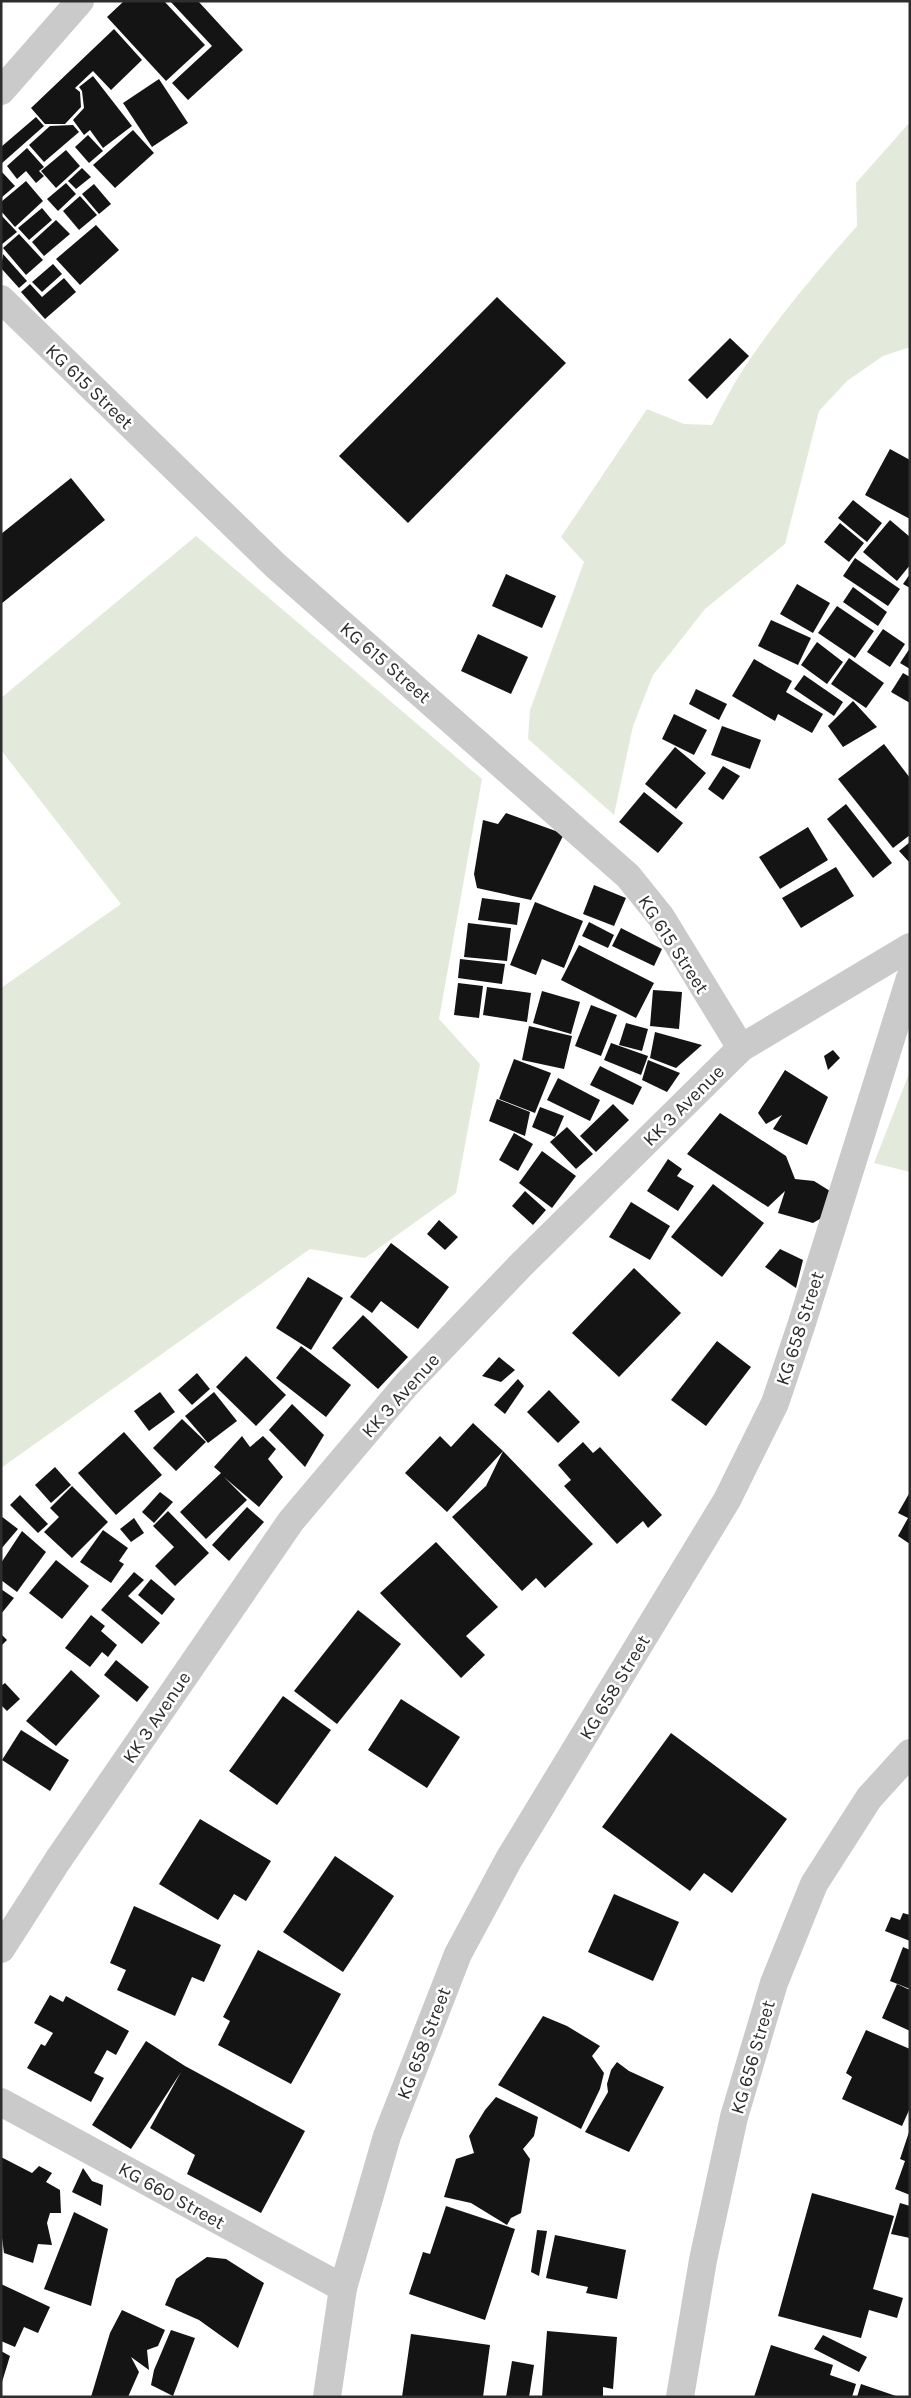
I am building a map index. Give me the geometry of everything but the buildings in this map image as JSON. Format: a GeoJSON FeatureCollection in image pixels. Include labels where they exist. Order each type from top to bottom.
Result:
{"type":"FeatureCollection","features":[{"type":"Feature","properties":{"kind":"street"},"geometry":{"type":"LineString","coordinates":[[1,92],[80,1]]}},
{"type":"Feature","properties":{"kind":"street","name":"KG 615 Street"},"geometry":{"type":"LineString","coordinates":[[1,299],[276,566],[628,876],[661,917],[740,1048]]}},
{"type":"Feature","properties":{"kind":"street","name":"KK 3 Avenue"},"geometry":{"type":"LineString","coordinates":[[1,1949],[63,1852],[291,1521],[406,1385],[521,1266],[740,1048],[910,947]]}},
{"type":"Feature","properties":{"kind":"street","name":"KG 658 Street"},"geometry":{"type":"LineString","coordinates":[[326,2397],[343,2288],[387,2136],[458,1954],[509,1859],[727,1500],[775,1403],[910,978]]}},
{"type":"Feature","properties":{"kind":"street","name":"KG 656 Street"},"geometry":{"type":"LineString","coordinates":[[680,2397],[703,2260],[734,2117],[774,1983],[814,1884],[869,1798],[910,1753]]}},
{"type":"Feature","properties":{"kind":"street","name":"KG 660 Street"},"geometry":{"type":"LineString","coordinates":[[1,2102],[343,2288]]}},
{"type":"Feature","properties":{"kind":"green space"},"geometry":{"type":"Polygon","coordinates":[[[910,122],[910,347],[883,356],[847,381],[819,411],[785,544],[705,609],[653,675],[633,726],[614,815],[528,739],[530,710],[584,562],[561,537],[647,409],[684,424],[712,425],[727,396],[770,331],[857,226],[856,183],[910,122]]]}},
{"type":"Feature","properties":{"kind":"green space"},"geometry":{"type":"Polygon","coordinates":[[[196,536],[482,779],[439,1019],[480,1064],[456,1193],[365,1258],[310,1249],[1,1468],[1,988],[121,904],[1,750],[1,698],[196,536]]]}},
{"type":"Feature","properties":{"kind":"green space"},"geometry":{"type":"Polygon","coordinates":[[[910,1071],[910,1172],[874,1163],[910,1071]]]}}]}
